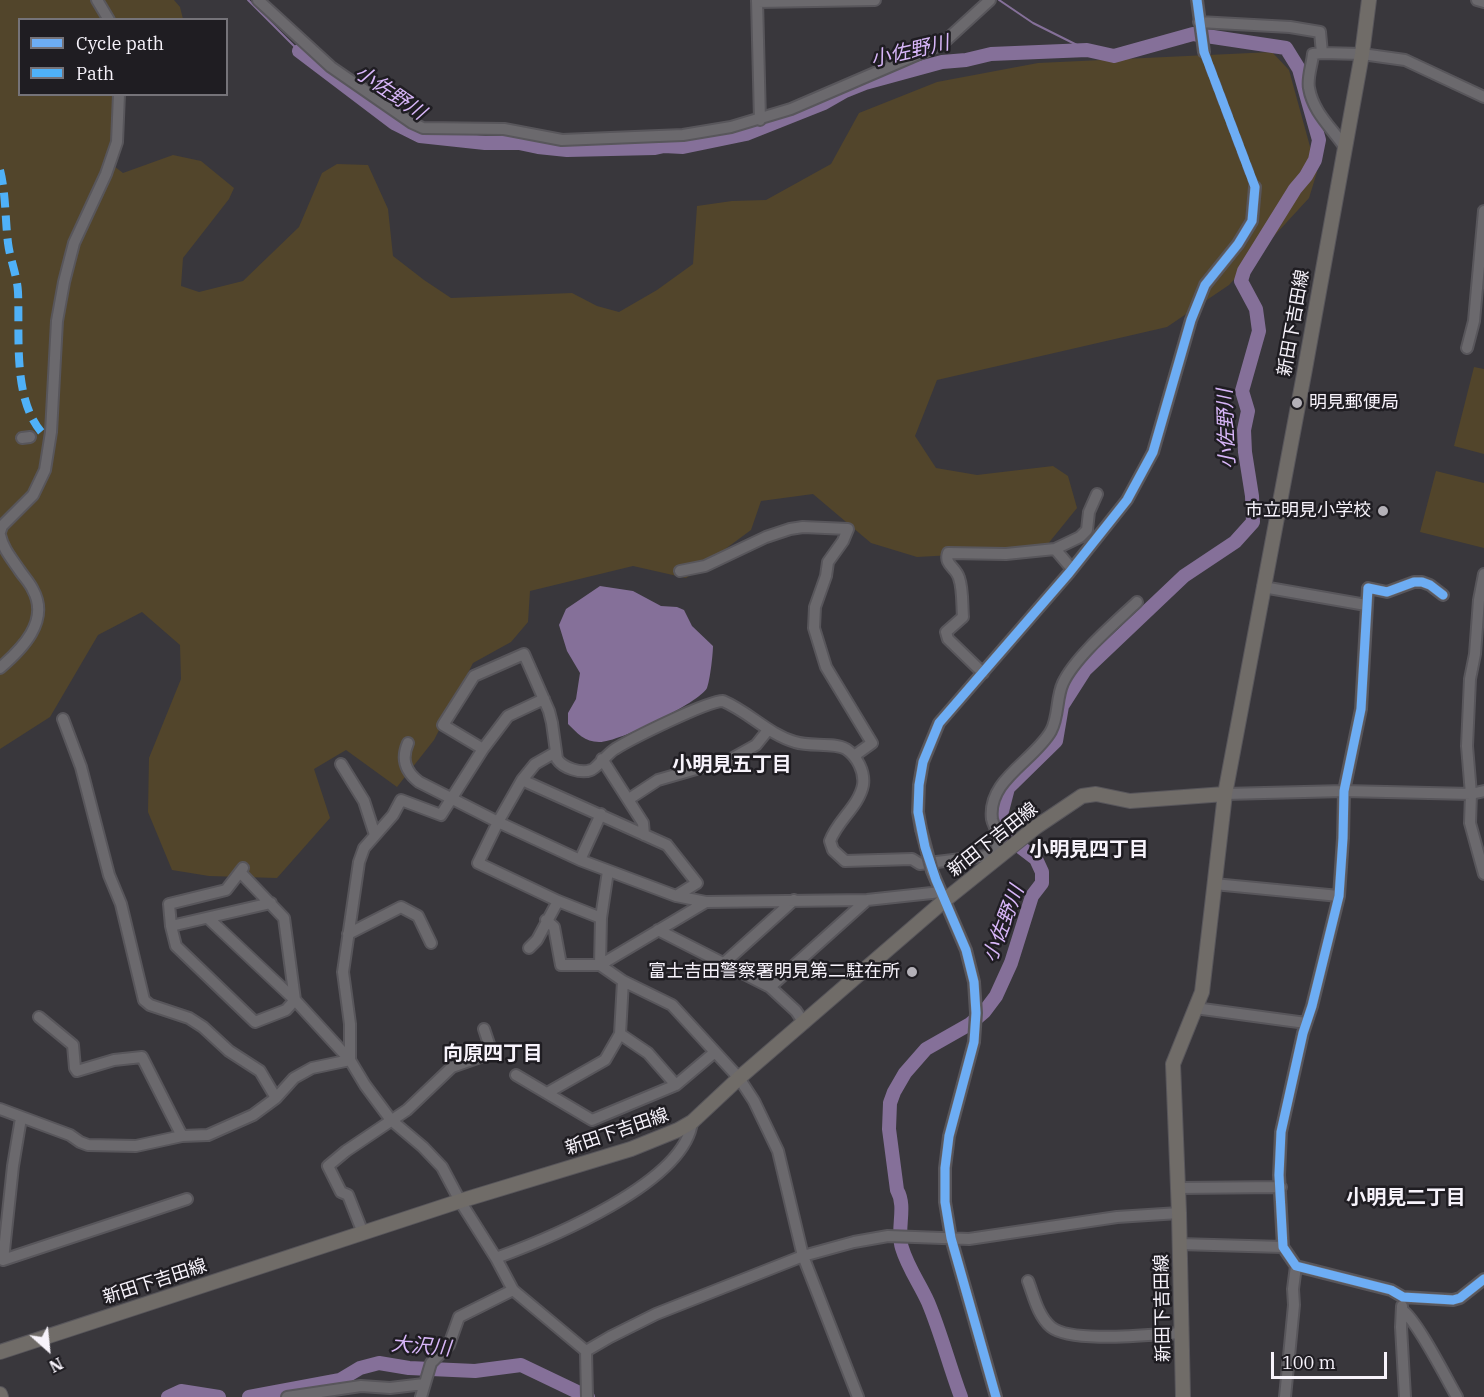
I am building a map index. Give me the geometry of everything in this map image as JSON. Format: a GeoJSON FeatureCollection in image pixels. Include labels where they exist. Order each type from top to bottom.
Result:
{"type":"FeatureCollection","features":[{"type":"Feature","properties":{"kind":"main road","name":"新田下吉田線"},"geometry":{"type":"LineString","coordinates":[[1183,1397],[1173,1064],[1202,992],[1225,794],[1305,369],[1362,54],[1369,0]]}},
{"type":"Feature","properties":{"kind":"main road","name":"新田下吉田線"},"geometry":{"type":"LineString","coordinates":[[0,1352],[460,1201],[631,1149],[678,1130],[693,1122],[943,896],[1036,826],[1082,796],[1096,794],[1130,801],[1225,794]]}},
{"type":"Feature","properties":{"kind":"street"},"geometry":{"type":"LineString","coordinates":[[98,0],[108,18]]}},
{"type":"Feature","properties":{"kind":"street"},"geometry":{"type":"LineString","coordinates":[[258,0],[331,67],[412,123],[423,128],[504,129],[562,140],[683,135],[760,120],[942,44],[990,0]]}},
{"type":"Feature","properties":{"kind":"street"},"geometry":{"type":"LineString","coordinates":[[760,120],[757,1],[875,0]]}},
{"type":"Feature","properties":{"kind":"street"},"geometry":{"type":"LineString","coordinates":[[1197,0],[1203,47]]}},
{"type":"Feature","properties":{"kind":"street"},"geometry":{"type":"LineString","coordinates":[[1477,0],[1484,2]]}},
{"type":"Feature","properties":{"kind":"street"},"geometry":{"type":"LineString","coordinates":[[1199,22],[1290,27],[1320,32],[1322,53]]}},
{"type":"Feature","properties":{"kind":"street"},"geometry":{"type":"LineString","coordinates":[[1344,146],[1333,129],[1317,113],[1308,87],[1313,54],[1362,54],[1405,60],[1484,96]]}},
{"type":"Feature","properties":{"kind":"street"},"geometry":{"type":"LineString","coordinates":[[1,667],[23,647],[38,618],[37,601],[33,590],[6,551],[0,534],[2,526],[33,495],[45,470],[51,432],[57,321],[63,282],[74,243],[106,174],[117,142],[120,96]]}},
{"type":"Feature","properties":{"kind":"street"},"geometry":{"type":"LineString","coordinates":[[996,1397],[951,1238],[945,1202],[945,1168],[949,1136],[974,1042],[976,1013],[974,982],[966,951],[932,871],[921,829],[918,812],[923,762],[939,723],[1072,569],[1127,500],[1153,452],[1191,320],[1205,285],[1252,221],[1255,187]]}},
{"type":"Feature","properties":{"kind":"street"},"geometry":{"type":"LineString","coordinates":[[1467,348],[1474,321],[1484,211]]}},
{"type":"Feature","properties":{"kind":"street"},"geometry":{"type":"LineString","coordinates":[[982,673],[948,639],[946,632],[963,617],[959,577],[949,565],[946,556],[948,553],[1006,555],[1055,549],[1080,537],[1087,530],[1089,512],[1097,494]]}},
{"type":"Feature","properties":{"kind":"street"},"geometry":{"type":"LineString","coordinates":[[680,570],[705,566],[766,537],[790,529],[803,527],[848,529],[843,541],[828,562],[826,576],[815,607],[814,628],[826,667],[872,743],[854,756]]}},
{"type":"Feature","properties":{"kind":"street"},"geometry":{"type":"LineString","coordinates":[[1055,549],[1072,569]]}},
{"type":"Feature","properties":{"kind":"street"},"geometry":{"type":"LineString","coordinates":[[1484,574],[1470,679],[1467,746],[1471,794],[1470,823],[1484,874]]}},
{"type":"Feature","properties":{"kind":"street"},"geometry":{"type":"LineString","coordinates":[[1285,1397],[1296,1266],[1283,1247],[1281,1132],[1339,896],[1344,791],[1361,710],[1368,588],[1387,592],[1414,582],[1422,582],[1443,595]]}},
{"type":"Feature","properties":{"kind":"street"},"geometry":{"type":"LineString","coordinates":[[1263,587],[1366,605]]}},
{"type":"Feature","properties":{"kind":"street"},"geometry":{"type":"LineString","coordinates":[[483,749],[443,725],[474,676],[524,654],[552,723],[560,763],[576,770],[591,770],[602,759],[634,739],[718,701],[725,702],[768,730],[802,744],[844,747],[854,756],[863,774],[862,789],[830,841],[833,850],[845,861],[912,859],[920,864],[1001,854],[995,845],[998,837],[992,818],[994,801],[1000,786],[1029,759],[1050,732],[1064,681],[1072,670],[1104,633],[1137,602]]}},
{"type":"Feature","properties":{"kind":"street"},"geometry":{"type":"LineString","coordinates":[[350,1060],[350,1024],[343,972],[360,855],[393,815],[401,800],[441,815],[483,749],[508,716],[544,699]]}},
{"type":"Feature","properties":{"kind":"street"},"geometry":{"type":"LineString","coordinates":[[63,719],[81,767],[110,875],[121,904],[144,1000],[150,1005],[189,1018],[203,1027],[229,1051],[260,1071],[276,1098]]}},
{"type":"Feature","properties":{"kind":"street"},"geometry":{"type":"LineString","coordinates":[[629,799],[658,780],[731,759],[756,745],[768,730]]}},
{"type":"Feature","properties":{"kind":"street"},"geometry":{"type":"LineString","coordinates":[[408,743],[404,759],[405,766],[419,782],[580,860],[676,896],[706,902],[867,900],[943,896]]}},
{"type":"Feature","properties":{"kind":"street"},"geometry":{"type":"LineString","coordinates":[[556,752],[535,764],[522,780],[478,863],[601,918]]}},
{"type":"Feature","properties":{"kind":"street"},"geometry":{"type":"LineString","coordinates":[[602,759],[643,823],[644,835]]}},
{"type":"Feature","properties":{"kind":"street"},"geometry":{"type":"LineString","coordinates":[[341,764],[364,801],[375,835]]}},
{"type":"Feature","properties":{"kind":"street"},"geometry":{"type":"LineString","coordinates":[[522,780],[667,845],[696,883],[676,896]]}},
{"type":"Feature","properties":{"kind":"street"},"geometry":{"type":"LineString","coordinates":[[1225,794],[1344,791],[1471,794],[1484,791]]}},
{"type":"Feature","properties":{"kind":"street"},"geometry":{"type":"LineString","coordinates":[[580,860],[601,814]]}},
{"type":"Feature","properties":{"kind":"street"},"geometry":{"type":"LineString","coordinates":[[242,870],[270,903],[284,918],[295,1000],[286,1010],[255,1022],[176,946],[169,904],[225,890],[242,870]]}},
{"type":"Feature","properties":{"kind":"street"},"geometry":{"type":"LineString","coordinates":[[600,965],[601,918],[608,871]]}},
{"type":"Feature","properties":{"kind":"street"},"geometry":{"type":"LineString","coordinates":[[1214,884],[1339,896]]}},
{"type":"Feature","properties":{"kind":"street"},"geometry":{"type":"LineString","coordinates":[[529,948],[537,940],[558,900]]}},
{"type":"Feature","properties":{"kind":"street"},"geometry":{"type":"LineString","coordinates":[[723,964],[794,900]]}},
{"type":"Feature","properties":{"kind":"street"},"geometry":{"type":"LineString","coordinates":[[770,987],[867,900]]}},
{"type":"Feature","properties":{"kind":"street"},"geometry":{"type":"LineString","coordinates":[[546,920],[554,927],[561,965],[600,965],[706,902]]}},
{"type":"Feature","properties":{"kind":"street"},"geometry":{"type":"LineString","coordinates":[[171,926],[270,903]]}},
{"type":"Feature","properties":{"kind":"street"},"geometry":{"type":"LineString","coordinates":[[348,934],[401,907],[418,916],[431,943]]}},
{"type":"Feature","properties":{"kind":"street"},"geometry":{"type":"LineString","coordinates":[[208,918],[295,1000],[350,1060],[365,1085],[392,1120],[442,1167],[513,1290],[586,1351],[588,1392]]}},
{"type":"Feature","properties":{"kind":"street"},"geometry":{"type":"LineString","coordinates":[[658,930],[770,987],[796,1011],[804,1023]]}},
{"type":"Feature","properties":{"kind":"street"},"geometry":{"type":"LineString","coordinates":[[600,965],[623,981],[672,1005],[739,1078],[769,1129],[778,1151],[803,1256],[858,1397]]}},
{"type":"Feature","properties":{"kind":"street"},"geometry":{"type":"LineString","coordinates":[[547,1093],[605,1060],[620,1034],[623,981]]}},
{"type":"Feature","properties":{"kind":"street"},"geometry":{"type":"LineString","coordinates":[[1195,1008],[1306,1023]]}},
{"type":"Feature","properties":{"kind":"street"},"geometry":{"type":"LineString","coordinates":[[39,1017],[73,1045],[77,1071],[114,1060],[142,1057],[182,1136]]}},
{"type":"Feature","properties":{"kind":"street"},"geometry":{"type":"LineString","coordinates":[[363,1233],[348,1195],[341,1192],[328,1166],[407,1110],[452,1067],[492,1053],[484,1029]]}},
{"type":"Feature","properties":{"kind":"street"},"geometry":{"type":"LineString","coordinates":[[620,1034],[648,1053],[676,1085]]}},
{"type":"Feature","properties":{"kind":"street"},"geometry":{"type":"LineString","coordinates":[[516,1075],[592,1120],[676,1085],[716,1052]]}},
{"type":"Feature","properties":{"kind":"street"},"geometry":{"type":"LineString","coordinates":[[0,1109],[70,1135],[88,1145],[136,1146],[182,1136],[208,1135],[253,1115],[276,1098],[294,1078],[312,1068],[350,1060]]}},
{"type":"Feature","properties":{"kind":"street"},"geometry":{"type":"LineString","coordinates":[[21,1118],[3,1260],[187,1199]]}},
{"type":"Feature","properties":{"kind":"street"},"geometry":{"type":"LineString","coordinates":[[496,1258],[546,1239],[606,1210],[667,1167],[677,1154],[693,1122]]}},
{"type":"Feature","properties":{"kind":"street"},"geometry":{"type":"LineString","coordinates":[[1178,1188],[1281,1187]]}},
{"type":"Feature","properties":{"kind":"street"},"geometry":{"type":"LineString","coordinates":[[586,1351],[656,1314],[803,1256],[854,1242],[888,1236],[969,1239],[1117,1217],[1179,1213]]}},
{"type":"Feature","properties":{"kind":"street"},"geometry":{"type":"LineString","coordinates":[[1179,1244],[1283,1247]]}},
{"type":"Feature","properties":{"kind":"street"},"geometry":{"type":"LineString","coordinates":[[1296,1266],[1391,1290],[1403,1297],[1453,1300],[1460,1298],[1484,1279]]}},
{"type":"Feature","properties":{"kind":"street"},"geometry":{"type":"LineString","coordinates":[[1028,1281],[1039,1311],[1052,1328],[1058,1331],[1094,1337],[1182,1333]]}},
{"type":"Feature","properties":{"kind":"street"},"geometry":{"type":"LineString","coordinates":[[421,1397],[431,1363],[449,1345],[459,1317],[513,1290]]}},
{"type":"Feature","properties":{"kind":"street"},"geometry":{"type":"LineString","coordinates":[[1403,1297],[1405,1397]]}},
{"type":"Feature","properties":{"kind":"street"},"geometry":{"type":"LineString","coordinates":[[1402,1310],[1408,1314],[1457,1397]]}},
{"type":"Feature","properties":{"kind":"street"},"geometry":{"type":"LineString","coordinates":[[287,1397],[361,1386],[390,1389],[425,1381]]}},
{"type":"Feature","properties":{"kind":"shaded area"},"geometry":{"type":"Polygon","coordinates":[[[0,0],[174,0],[180,7],[183,18],[18,18],[18,96],[126,96],[106,160],[123,173],[173,155],[201,161],[234,188],[229,199],[183,258],[181,286],[199,292],[243,281],[299,227],[322,173],[337,164],[368,165],[388,209],[393,256],[451,298],[572,293],[597,306],[619,312],[657,290],[693,264],[697,206],[732,201],[766,200],[831,164],[859,113],[937,82],[1038,63],[1272,52],[1289,70],[1317,172],[1309,198],[1229,285],[1167,327],[937,380],[915,436],[936,468],[977,475],[1053,466],[1068,476],[1077,508],[1043,550],[917,557],[871,543],[813,494],[761,501],[751,530],[686,578],[633,566],[530,591],[528,622],[511,642],[473,663],[434,740],[397,787],[346,750],[314,769],[330,818],[277,878],[209,876],[172,870],[148,812],[149,758],[181,679],[180,645],[142,612],[98,635],[50,717],[0,749],[0,0]]]}},
{"type":"Feature","properties":{"kind":"shaded area"},"geometry":{"type":"Polygon","coordinates":[[[1474,367],[1484,369],[1484,454],[1454,446],[1474,367]]]}},
{"type":"Feature","properties":{"kind":"shaded area"},"geometry":{"type":"Polygon","coordinates":[[[1436,471],[1484,483],[1484,548],[1420,532],[1436,471]]]}},
{"type":"Feature","properties":{"kind":"shaded area"},"geometry":{"type":"Polygon","coordinates":[[[600,586],[633,591],[661,606],[684,610],[692,626],[713,646],[708,685],[701,695],[674,712],[639,729],[608,741],[594,742],[585,739],[568,724],[568,713],[576,699],[580,673],[567,651],[559,625],[566,609],[600,586]]]}},
{"type":"Feature","properties":{"kind":"waterway","name":"小佐野川"},"geometry":{"type":"LineString","coordinates":[[248,0],[299,51]]}},
{"type":"Feature","properties":{"kind":"waterway"},"geometry":{"type":"LineString","coordinates":[[999,0],[1033,23],[1087,50]]}},
{"type":"Feature","properties":{"kind":"waterway","name":"小佐野川"},"geometry":{"type":"LineString","coordinates":[[299,51],[394,123],[420,136],[485,143],[519,143],[567,150],[683,147],[746,134],[824,103],[865,83],[942,62],[966,60],[991,54],[1087,50],[1114,56],[1193,34],[1286,48],[1299,69],[1319,140],[1315,160],[1244,271],[1241,281],[1256,309],[1259,331],[1242,391],[1248,411],[1244,430],[1253,522],[1235,542],[1184,576],[1085,670],[1062,706],[1056,741],[1008,788],[1001,815],[1006,836],[1036,859],[1042,872],[1042,883],[1032,896],[1011,963],[996,996],[984,1012],[970,1024],[926,1049],[905,1073],[890,1103],[889,1129],[901,1204],[900,1241],[907,1262],[933,1314],[961,1397]]}},
{"type":"Feature","properties":{"kind":"waterway","name":"大沢川"},"geometry":{"type":"LineString","coordinates":[[249,1397],[340,1380],[360,1368],[379,1363],[409,1368],[475,1371],[521,1365],[588,1397]]}},
{"type":"Feature","properties":{"kind":"waterway","name":"大沢川"},"geometry":{"type":"LineString","coordinates":[[168,1397],[181,1391],[219,1397]]}},
{"type":"Feature","properties":{"kind":"tunnel"},"geometry":{"type":"LineString","coordinates":[[1204,52],[1255,187]]}},
{"type":"Feature","properties":{"kind":"marked path"},"geometry":{"type":"LineString","coordinates":[[0,170],[8,243],[17,286],[22,386],[26,404],[43,434]]}},
{"type":"Feature","properties":{"kind":"cycle path"},"geometry":{"type":"LineString","coordinates":[[996,1397],[951,1238],[945,1202],[945,1168],[949,1136],[974,1042],[976,1013],[974,982],[966,950],[936,880],[925,847],[918,812],[919,785],[923,762],[939,723],[1069,573],[1127,500],[1153,452],[1191,320],[1205,285],[1238,244],[1252,221],[1255,187],[1204,52],[1197,0]]}},
{"type":"Feature","properties":{"kind":"cycle path"},"geometry":{"type":"LineString","coordinates":[[1443,595],[1422,582],[1414,582],[1387,592],[1368,588],[1361,709],[1344,791],[1339,896],[1312,1006],[1303,1033],[1281,1132],[1279,1175],[1283,1247],[1296,1266],[1391,1290],[1403,1297],[1453,1300],[1460,1298],[1484,1279]]}},
{"type":"Feature","properties":{"kind":"place","name":"明見郵便局"},"geometry":{"type":"Point","coordinates":[1297,403]}},
{"type":"Feature","properties":{"kind":"place","name":"市立明見小学校"},"geometry":{"type":"Point","coordinates":[1383,511]}},
{"type":"Feature","properties":{"kind":"place","name":"富士吉田警察署明見第二駐在所"},"geometry":{"type":"Point","coordinates":[912,972]}},
{"type":"Feature","properties":{"kind":"district","name":"小明見五丁目"},"geometry":{"type":"Point","coordinates":[732,765]}},
{"type":"Feature","properties":{"kind":"district","name":"小明見四丁目"},"geometry":{"type":"Point","coordinates":[1089,850]}},
{"type":"Feature","properties":{"kind":"district","name":"向原四丁目"},"geometry":{"type":"Point","coordinates":[493,1054]}},
{"type":"Feature","properties":{"kind":"district","name":"小明見二丁目"},"geometry":{"type":"Point","coordinates":[1406,1198]}}]}
